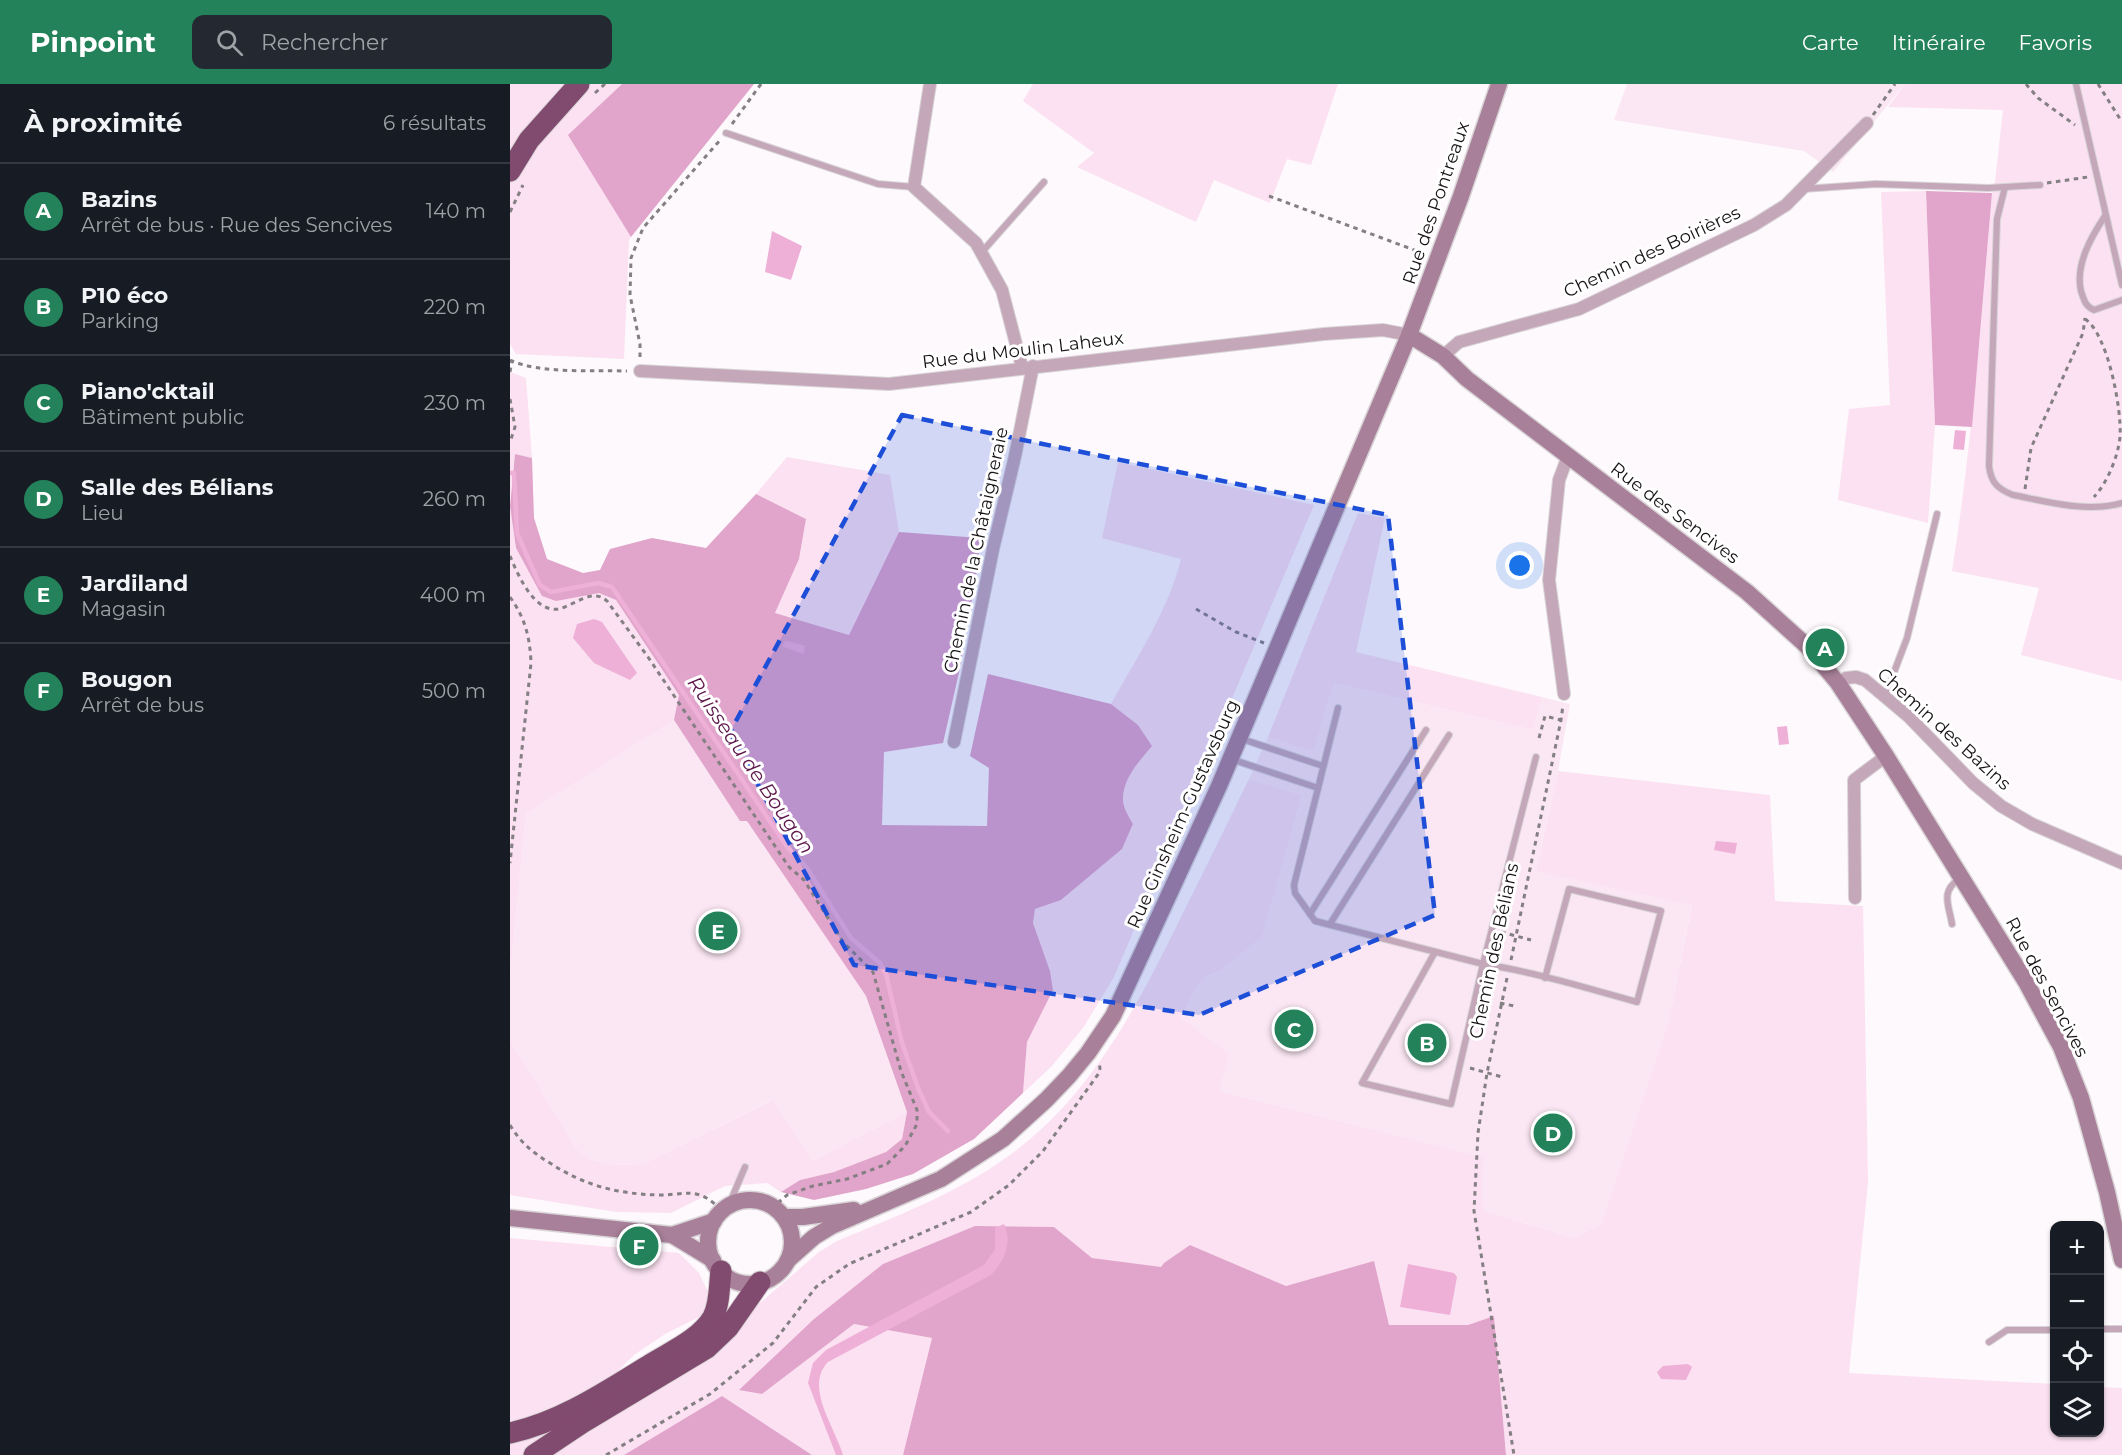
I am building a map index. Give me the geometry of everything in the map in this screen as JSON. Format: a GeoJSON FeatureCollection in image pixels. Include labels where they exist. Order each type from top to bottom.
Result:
{"type":"FeatureCollection","features":[{"type":"Feature","properties":{"kind":"highway"},"geometry":{"type":"LineString","coordinates":[[518,174],[529,140],[585,90]]}},
{"type":"Feature","properties":{"kind":"highway"},"geometry":{"type":"LineString","coordinates":[[510,1433],[546,1422],[593,1400],[703,1329],[715,1311],[717,1266]]}},
{"type":"Feature","properties":{"kind":"highway"},"geometry":{"type":"LineString","coordinates":[[534,1455],[582,1423],[707,1348],[728,1328],[760,1282]]}},
{"type":"Feature","properties":{"kind":"street"},"geometry":{"type":"LineString","coordinates":[[930,84],[914,187],[976,243],[1002,290],[1027,367]]}},
{"type":"Feature","properties":{"kind":"street","name":"Rue des Pontreaux"},"geometry":{"type":"LineString","coordinates":[[1409,335],[1498,84]]}},
{"type":"Feature","properties":{"kind":"street","name":"Chemin des Boirières"},"geometry":{"type":"LineString","coordinates":[[1443,356],[1460,342],[1579,309],[1754,225],[1786,205],[1867,123]]}},
{"type":"Feature","properties":{"kind":"street","name":"Rue du Moulin Laheux"},"geometry":{"type":"LineString","coordinates":[[640,371],[890,384],[1324,334],[1383,330],[1409,335]]}},
{"type":"Feature","properties":{"kind":"street","name":"Rue des Sencives"},"geometry":{"type":"LineString","coordinates":[[1409,335],[1443,356],[1467,379],[1747,592],[1808,647],[1838,683],[2026,982],[2064,1055],[2090,1126],[2122,1260]]}},
{"type":"Feature","properties":{"kind":"street","name":"Rue Ginsheim-Gustavsburg"},"geometry":{"type":"LineString","coordinates":[[788,1260],[814,1237],[831,1226],[941,1179],[1003,1139],[1046,1100],[1088,1053],[1119,1005],[1230,759],[1409,335]]}},
{"type":"Feature","properties":{"kind":"street","name":"Chemin de la Châtaigneraie"},"geometry":{"type":"LineString","coordinates":[[954,742],[993,549],[1015,456],[1027,367]]}},
{"type":"Feature","properties":{"kind":"street"},"geometry":{"type":"LineString","coordinates":[[1564,694],[1549,580],[1559,480],[1568,456]]}},
{"type":"Feature","properties":{"kind":"street","name":"Chemin des Bazins"},"geometry":{"type":"LineString","coordinates":[[1838,683],[1846,678],[1856,677],[1865,680],[1909,717],[1973,783],[2001,806],[2032,824],[2122,863]]}},
{"type":"Feature","properties":{"kind":"street"},"geometry":{"type":"LineString","coordinates":[[1855,898],[1854,780],[1886,756]]}},
{"type":"Feature","properties":{"kind":"street"},"geometry":{"type":"LineString","coordinates":[[510,1218],[672,1235],[738,1281],[749,1283],[760,1282],[778,1273],[788,1260],[792,1240],[790,1230],[778,1212],[764,1203],[751,1200],[737,1202],[722,1213],[672,1235]]}},
{"type":"Feature","properties":{"kind":"street","name":"Rue Ginsheim-Gustavsburg"},"geometry":{"type":"LineString","coordinates":[[778,1212],[803,1217],[870,1208]]}},
{"type":"Feature","properties":{"kind":"street"},"geometry":{"type":"LineString","coordinates":[[717,1266],[709,1240],[722,1213]]}},
{"type":"Feature","properties":{"kind":"lane"},"geometry":{"type":"LineString","coordinates":[[2076,84],[2122,285]]}},
{"type":"Feature","properties":{"kind":"lane"},"geometry":{"type":"LineString","coordinates":[[726,133],[878,184],[914,187]]}},
{"type":"Feature","properties":{"kind":"lane"},"geometry":{"type":"LineString","coordinates":[[981,253],[1044,182]]}},
{"type":"Feature","properties":{"kind":"lane"},"geometry":{"type":"LineString","coordinates":[[1803,189],[1876,184],[2005,187],[2040,185]]}},
{"type":"Feature","properties":{"kind":"lane"},"geometry":{"type":"LineString","coordinates":[[2005,187],[1997,219],[1989,466],[1995,485],[2001,491],[2024,497],[2085,507],[2109,507],[2122,503]]}},
{"type":"Feature","properties":{"kind":"lane"},"geometry":{"type":"LineString","coordinates":[[2105,216],[2094,232],[2084,255],[2078,279],[2086,305],[2094,310],[2122,300]]}},
{"type":"Feature","properties":{"kind":"lane"},"geometry":{"type":"LineString","coordinates":[[1885,697],[1907,638],[1937,514]]}},
{"type":"Feature","properties":{"kind":"lane"},"geometry":{"type":"LineString","coordinates":[[1338,708],[1294,885],[1295,893],[1315,921],[1637,1002],[1661,911],[1569,889],[1545,978]]}},
{"type":"Feature","properties":{"kind":"lane"},"geometry":{"type":"LineString","coordinates":[[1310,914],[1426,730]]}},
{"type":"Feature","properties":{"kind":"lane"},"geometry":{"type":"LineString","coordinates":[[1330,924],[1449,735]]}},
{"type":"Feature","properties":{"kind":"lane"},"geometry":{"type":"LineString","coordinates":[[1239,738],[1323,766]]}},
{"type":"Feature","properties":{"kind":"lane"},"geometry":{"type":"LineString","coordinates":[[1435,952],[1362,1083],[1451,1104],[1483,964],[1536,757]]}},
{"type":"Feature","properties":{"kind":"lane"},"geometry":{"type":"LineString","coordinates":[[1230,759],[1318,788]]}},
{"type":"Feature","properties":{"kind":"lane"},"geometry":{"type":"LineString","coordinates":[[1952,924],[1948,890],[1962,878]]}},
{"type":"Feature","properties":{"kind":"lane"},"geometry":{"type":"LineString","coordinates":[[722,1213],[745,1167]]}},
{"type":"Feature","properties":{"kind":"lane"},"geometry":{"type":"LineString","coordinates":[[2104,1329],[2122,1329]]}},
{"type":"Feature","properties":{"kind":"lane"},"geometry":{"type":"LineString","coordinates":[[1989,1342],[2007,1330],[2050,1330]]}},
{"type":"Feature","properties":{"kind":"path"},"geometry":{"type":"LineString","coordinates":[[585,90],[605,84]]}},
{"type":"Feature","properties":{"kind":"path"},"geometry":{"type":"LineString","coordinates":[[510,372],[511,361],[522,365],[558,369],[640,371],[640,344],[630,295],[631,258],[643,228],[726,133],[761,84]]}},
{"type":"Feature","properties":{"kind":"path"},"geometry":{"type":"LineString","coordinates":[[1867,123],[1895,84]]}},
{"type":"Feature","properties":{"kind":"path"},"geometry":{"type":"LineString","coordinates":[[2026,84],[2038,98],[2086,131]]}},
{"type":"Feature","properties":{"kind":"path"},"geometry":{"type":"LineString","coordinates":[[2098,84],[2122,122]]}},
{"type":"Feature","properties":{"kind":"path"},"geometry":{"type":"LineString","coordinates":[[510,212],[518,174]]}},
{"type":"Feature","properties":{"kind":"path"},"geometry":{"type":"LineString","coordinates":[[2040,185],[2096,175]]}},
{"type":"Feature","properties":{"kind":"path"},"geometry":{"type":"LineString","coordinates":[[1269,196],[1438,258]]}},
{"type":"Feature","properties":{"kind":"path"},"geometry":{"type":"LineString","coordinates":[[2024,497],[2031,448],[2083,333],[2086,305]]}},
{"type":"Feature","properties":{"kind":"path"},"geometry":{"type":"LineString","coordinates":[[2085,319],[2090,322],[2098,334],[2112,372],[2119,408],[2120,438],[2115,459],[2100,492],[2085,507]]}},
{"type":"Feature","properties":{"kind":"path"},"geometry":{"type":"LineString","coordinates":[[510,399],[515,427],[510,442]]}},
{"type":"Feature","properties":{"kind":"path"},"geometry":{"type":"LineString","coordinates":[[510,555],[528,592],[545,607],[558,610],[581,599],[596,596],[608,601],[789,867],[804,880],[843,942],[873,972],[901,1071],[917,1110],[917,1124],[905,1146],[887,1164],[847,1179],[813,1186],[787,1195],[778,1212]]}},
{"type":"Feature","properties":{"kind":"path"},"geometry":{"type":"LineString","coordinates":[[510,597],[526,624],[531,647],[510,863]]}},
{"type":"Feature","properties":{"kind":"path"},"geometry":{"type":"LineString","coordinates":[[1196,609],[1236,632],[1277,648]]}},
{"type":"Feature","properties":{"kind":"path","name":"Chemin des Bélians"},"geometry":{"type":"LineString","coordinates":[[1514,1455],[1474,1211],[1478,1133],[1500,1003],[1562,720],[1564,694]]}},
{"type":"Feature","properties":{"kind":"path"},"geometry":{"type":"LineString","coordinates":[[1539,738],[1545,716],[1562,720]]}},
{"type":"Feature","properties":{"kind":"path"},"geometry":{"type":"LineString","coordinates":[[1492,929],[1531,940]]}},
{"type":"Feature","properties":{"kind":"path"},"geometry":{"type":"LineString","coordinates":[[1500,1003],[1514,1006]]}},
{"type":"Feature","properties":{"kind":"path"},"geometry":{"type":"LineString","coordinates":[[606,1455],[710,1394],[773,1343],[816,1287],[849,1264],[971,1212],[1009,1185],[1044,1151],[1099,1073],[1097,1060],[1088,1053]]}},
{"type":"Feature","properties":{"kind":"path"},"geometry":{"type":"LineString","coordinates":[[1460,1066],[1502,1077]]}},
{"type":"Feature","properties":{"kind":"path"},"geometry":{"type":"LineString","coordinates":[[510,1125],[524,1144],[578,1180],[597,1187],[630,1193],[702,1194],[722,1213]]}},
{"type":"Feature","properties":{"kind":"highlighted area"},"geometry":{"type":"Polygon","coordinates":[[[902,415],[1388,515],[1435,915],[1199,1015],[854,965],[730,732],[902,415]]]}},
{"type":"Feature","properties":{"kind":"shaded area"},"geometry":{"type":"Polygon","coordinates":[[[510,84],[622,84],[569,135],[631,237],[629,240],[624,359],[516,354],[510,344],[510,84]]]}},
{"type":"Feature","properties":{"kind":"shaded area"},"geometry":{"type":"Polygon","coordinates":[[[622,84],[754,84],[631,237],[568,135],[622,84]]]}},
{"type":"Feature","properties":{"kind":"shaded area"},"geometry":{"type":"Polygon","coordinates":[[[1033,84],[1338,84],[1311,165],[1287,159],[1270,203],[1214,180],[1196,222],[1077,167],[1094,153],[1023,101],[1033,84]]]}},
{"type":"Feature","properties":{"kind":"shaded area"},"geometry":{"type":"Polygon","coordinates":[[[1627,84],[1905,84],[1833,172],[1804,151],[1614,120],[1627,84]]]}},
{"type":"Feature","properties":{"kind":"shaded area"},"geometry":{"type":"Polygon","coordinates":[[[1905,84],[2122,84],[2122,681],[2021,655],[2039,588],[1952,571],[1971,430],[1992,193],[2003,110],[1888,107],[1905,84]]]}},
{"type":"Feature","properties":{"kind":"shaded area"},"geometry":{"type":"Polygon","coordinates":[[[1926,191],[1935,425],[1928,523],[1838,500],[1849,409],[1890,405],[1881,192],[1926,191]]]}},
{"type":"Feature","properties":{"kind":"shaded area"},"geometry":{"type":"Polygon","coordinates":[[[1926,191],[1992,193],[1972,427],[1935,425],[1926,191]]]}},
{"type":"Feature","properties":{"kind":"shaded area"},"geometry":{"type":"Polygon","coordinates":[[[772,231],[802,246],[791,280],[765,272],[772,231]]]}},
{"type":"Feature","properties":{"kind":"shaded area"},"geometry":{"type":"Polygon","coordinates":[[[510,372],[526,378],[532,458],[515,454],[510,500],[510,372]]]}},
{"type":"Feature","properties":{"kind":"shaded area"},"geometry":{"type":"Polygon","coordinates":[[[1955,430],[1966,431],[1964,450],[1953,449],[1955,430]]]}},
{"type":"Feature","properties":{"kind":"shaded area"},"geometry":{"type":"Polygon","coordinates":[[[515,454],[532,458],[534,518],[547,559],[583,573],[600,570],[610,549],[652,538],[706,548],[756,494],[806,519],[799,559],[775,613],[849,635],[899,532],[980,538],[978,564],[960,668],[943,743],[884,752],[882,825],[987,826],[989,768],[970,756],[988,674],[1111,704],[1138,725],[1152,746],[1131,773],[1124,789],[1124,806],[1133,824],[1122,849],[1061,900],[1035,909],[1033,923],[1050,971],[1053,990],[1027,1042],[1023,1093],[974,1139],[913,1174],[866,1189],[814,1200],[781,1192],[800,1180],[834,1172],[886,1152],[902,1139],[907,1112],[866,996],[747,821],[740,821],[674,720],[679,695],[616,600],[599,593],[556,601],[542,596],[516,548],[510,506],[515,454]]]}},
{"type":"Feature","properties":{"kind":"shaded area"},"geometry":{"type":"Polygon","coordinates":[[[787,457],[890,475],[899,532],[849,635],[775,613],[799,559],[806,519],[756,494],[787,457]]]}},
{"type":"Feature","properties":{"kind":"shaded area"},"geometry":{"type":"Polygon","coordinates":[[[1118,462],[1314,505],[1114,977],[1083,1028],[1051,1067],[1023,1093],[1027,1042],[1053,990],[1050,971],[1033,923],[1035,909],[1061,900],[1122,849],[1133,825],[1124,806],[1124,785],[1135,766],[1138,725],[1111,704],[1160,615],[1181,559],[1102,538],[1118,462]]]}},
{"type":"Feature","properties":{"kind":"shaded area"},"geometry":{"type":"Polygon","coordinates":[[[510,506],[516,548],[578,596],[599,593],[616,600],[680,695],[674,720],[526,814],[510,975],[510,506]]]}},
{"type":"Feature","properties":{"kind":"shaded area"},"geometry":{"type":"Polygon","coordinates":[[[1358,513],[1385,518],[1356,652],[1542,697],[1533,730],[1334,683],[1313,752],[1268,737],[1358,513]]]}},
{"type":"Feature","properties":{"kind":"shaded area"},"geometry":{"type":"Polygon","coordinates":[[[594,619],[602,622],[637,673],[630,680],[594,663],[573,638],[577,624],[594,619]]]}},
{"type":"Feature","properties":{"kind":"shaded area"},"geometry":{"type":"Polygon","coordinates":[[[784,642],[805,646],[804,654],[783,647],[784,642]]]}},
{"type":"Feature","properties":{"kind":"shaded area"},"geometry":{"type":"Polygon","coordinates":[[[1334,683],[1533,730],[1542,697],[1570,704],[1536,870],[1692,904],[1669,1020],[1601,1224],[1574,1238],[1484,1211],[1482,1157],[1219,1091],[1181,1018],[1195,989],[1205,977],[1221,970],[1262,937],[1302,797],[1249,779],[1268,737],[1313,752],[1334,683]]]}},
{"type":"Feature","properties":{"kind":"shaded area"},"geometry":{"type":"Polygon","coordinates":[[[674,720],[740,821],[747,820],[866,996],[907,1112],[812,1161],[771,1100],[643,1164],[613,1165],[588,1159],[576,1148],[510,1040],[510,975],[526,814],[674,720]]]}},
{"type":"Feature","properties":{"kind":"shaded area"},"geometry":{"type":"Polygon","coordinates":[[[1787,726],[1789,744],[1779,745],[1777,727],[1787,726]]]}},
{"type":"Feature","properties":{"kind":"shaded area"},"geometry":{"type":"Polygon","coordinates":[[[1558,771],[1770,795],[1775,901],[1863,906],[1868,1183],[1849,1373],[2050,1384],[2050,1437],[2104,1437],[2104,1387],[2122,1388],[2122,1455],[1506,1455],[1494,1316],[1468,1325],[1389,1325],[1373,1262],[1286,1286],[1190,1245],[1161,1268],[1092,1258],[1054,1227],[975,1226],[740,1389],[762,1394],[854,1324],[932,1338],[903,1455],[812,1455],[722,1396],[624,1455],[551,1455],[752,1310],[819,1252],[837,1241],[924,1204],[967,1182],[1007,1157],[1064,1107],[1110,1047],[1149,981],[1249,779],[1302,796],[1262,937],[1221,970],[1205,977],[1195,989],[1181,1018],[1229,1054],[1219,1091],[1483,1157],[1484,1211],[1574,1238],[1601,1224],[1669,1020],[1692,905],[1536,871],[1558,771]]]}},
{"type":"Feature","properties":{"kind":"shaded area"},"geometry":{"type":"Polygon","coordinates":[[[1716,841],[1737,843],[1735,854],[1714,850],[1716,841]]]}},
{"type":"Feature","properties":{"kind":"shaded area"},"geometry":{"type":"Polygon","coordinates":[[[510,1040],[576,1148],[588,1159],[613,1165],[643,1164],[772,1100],[812,1161],[907,1112],[902,1139],[886,1152],[834,1172],[800,1180],[781,1192],[767,1183],[725,1186],[671,1213],[616,1212],[510,1195],[510,1040]]]}},
{"type":"Feature","properties":{"kind":"shaded area"},"geometry":{"type":"Polygon","coordinates":[[[1004,1224],[1008,1238],[1006,1251],[1000,1264],[991,1275],[828,1362],[821,1372],[820,1395],[843,1455],[836,1455],[808,1383],[813,1363],[826,1350],[984,1265],[995,1249],[995,1228],[1004,1224]]]}},
{"type":"Feature","properties":{"kind":"shaded area"},"geometry":{"type":"Polygon","coordinates":[[[975,1226],[1054,1227],[1092,1258],[1161,1267],[1190,1245],[1286,1286],[1374,1261],[1389,1325],[1468,1325],[1494,1316],[1506,1455],[903,1455],[932,1338],[854,1324],[762,1394],[739,1390],[814,1319],[883,1264],[975,1226]]]}},
{"type":"Feature","properties":{"kind":"shaded area"},"geometry":{"type":"Polygon","coordinates":[[[510,1238],[679,1253],[699,1273],[709,1294],[705,1314],[665,1334],[634,1355],[561,1427],[522,1455],[510,1455],[510,1238]]]}},
{"type":"Feature","properties":{"kind":"shaded area"},"geometry":{"type":"Polygon","coordinates":[[[1408,1264],[1454,1273],[1457,1277],[1450,1315],[1400,1307],[1408,1264]]]}},
{"type":"Feature","properties":{"kind":"shaded area"},"geometry":{"type":"Polygon","coordinates":[[[1688,1364],[1692,1367],[1686,1380],[1661,1379],[1657,1372],[1663,1366],[1688,1364]]]}},
{"type":"Feature","properties":{"kind":"shaded area"},"geometry":{"type":"Polygon","coordinates":[[[722,1396],[812,1455],[624,1455],[722,1396]]]}},
{"type":"Feature","properties":{"kind":"waterway","name":"Ruisseau de Bougon"},"geometry":{"type":"LineString","coordinates":[[510,473],[514,473],[517,533],[540,585],[551,592],[598,583],[612,587],[788,848],[807,868],[851,938],[880,963],[886,974],[902,1043],[918,1088],[929,1112],[948,1131]]}},
{"type":"Feature","properties":{"kind":"place","name":"Bazins"},"geometry":{"type":"Point","coordinates":[1825,648]}},
{"type":"Feature","properties":{"kind":"place","name":"Jardiland"},"geometry":{"type":"Point","coordinates":[718,931]}},
{"type":"Feature","properties":{"kind":"place","name":"Piano'cktail"},"geometry":{"type":"Point","coordinates":[1294,1029]}},
{"type":"Feature","properties":{"kind":"place","name":"P10 éco"},"geometry":{"type":"Point","coordinates":[1427,1043]}},
{"type":"Feature","properties":{"kind":"place","name":"Salle des Bélians"},"geometry":{"type":"Point","coordinates":[1553,1133]}},
{"type":"Feature","properties":{"kind":"place","name":"Bougon"},"geometry":{"type":"Point","coordinates":[639,1246]}}]}
